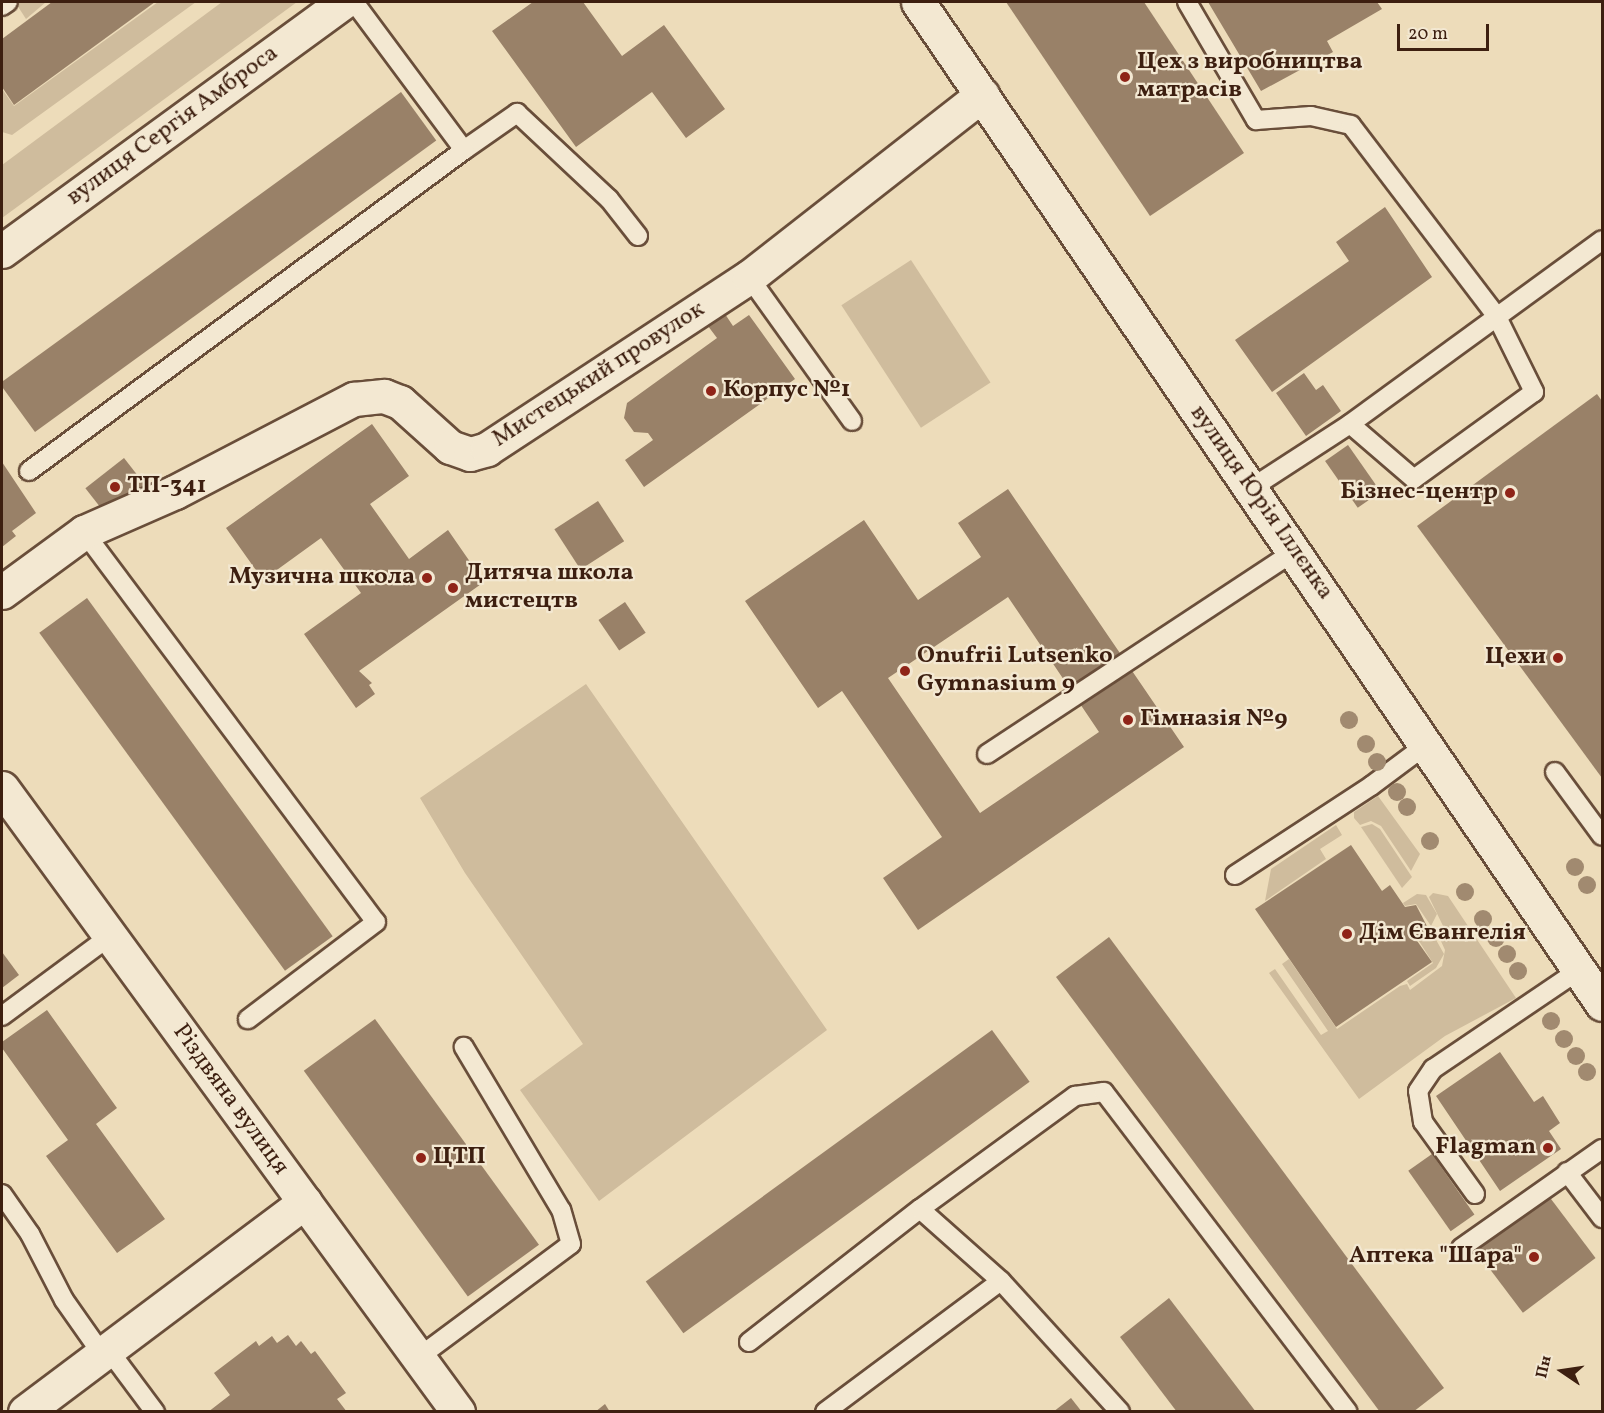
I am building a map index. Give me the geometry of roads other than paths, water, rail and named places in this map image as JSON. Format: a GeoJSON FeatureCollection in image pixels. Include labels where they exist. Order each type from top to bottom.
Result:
{"type":"FeatureCollection","features":[{"type":"Feature","properties":{"kind":"street","name":"вулиця Сергія Амброса"},"geometry":{"type":"LineString","coordinates":[[2,251],[344,2]]}},
{"type":"Feature","properties":{"kind":"street","name":"вулиця Юрія Іллєнка"},"geometry":{"type":"LineString","coordinates":[[918,2],[1250,489],[1295,551],[1602,1005]]}},
{"type":"Feature","properties":{"kind":"street","name":"Мистецький провулок"},"geometry":{"type":"LineString","coordinates":[[2,592],[84,532],[175,492],[354,399],[384,396],[400,402],[450,447],[470,453],[487,449],[749,277],[982,95]]}},
{"type":"Feature","properties":{"kind":"street","name":"Різдвяна вулиця"},"geometry":{"type":"LineString","coordinates":[[2,788],[458,1412]]}},
{"type":"Feature","properties":{"kind":"street"},"geometry":{"type":"LineString","coordinates":[[25,1412],[305,1202]]}},
{"type":"Feature","properties":{"kind":"lane"},"geometry":{"type":"LineString","coordinates":[[2,6],[8,2]]}},
{"type":"Feature","properties":{"kind":"lane"},"geometry":{"type":"LineString","coordinates":[[354,2],[464,150]]}},
{"type":"Feature","properties":{"kind":"lane"},"geometry":{"type":"LineString","coordinates":[[1187,2],[1257,120],[1311,116],[1351,125],[1496,315],[1534,392],[1414,479],[1350,424]]}},
{"type":"Feature","properties":{"kind":"lane"},"geometry":{"type":"LineString","coordinates":[[29,471],[517,113],[609,199],[638,236]]}},
{"type":"Feature","properties":{"kind":"lane"},"geometry":{"type":"LineString","coordinates":[[1250,489],[1350,424],[1496,315],[1602,240]]}},
{"type":"Feature","properties":{"kind":"lane"},"geometry":{"type":"LineString","coordinates":[[749,277],[852,421]]}},
{"type":"Feature","properties":{"kind":"lane"},"geometry":{"type":"LineString","coordinates":[[84,532],[376,922],[248,1019]]}},
{"type":"Feature","properties":{"kind":"lane"},"geometry":{"type":"LineString","coordinates":[[987,754],[1295,551]]}},
{"type":"Feature","properties":{"kind":"lane"},"geometry":{"type":"LineString","coordinates":[[1236,874],[1371,786],[1426,745]]}},
{"type":"Feature","properties":{"kind":"lane"},"geometry":{"type":"LineString","coordinates":[[1556,772],[1602,836]]}},
{"type":"Feature","properties":{"kind":"lane"},"geometry":{"type":"LineString","coordinates":[[2,1016],[110,936]]}},
{"type":"Feature","properties":{"kind":"lane"},"geometry":{"type":"LineString","coordinates":[[1475,1194],[1423,1122],[1418,1090],[1433,1069],[1579,970]]}},
{"type":"Feature","properties":{"kind":"lane"},"geometry":{"type":"LineString","coordinates":[[419,1357],[571,1244],[561,1210],[464,1047]]}},
{"type":"Feature","properties":{"kind":"lane"},"geometry":{"type":"LineString","coordinates":[[749,1342],[920,1209],[1075,1096],[1104,1092],[1348,1412]]}},
{"type":"Feature","properties":{"kind":"lane"},"geometry":{"type":"LineString","coordinates":[[1461,1248],[1602,1149]]}},
{"type":"Feature","properties":{"kind":"lane"},"geometry":{"type":"LineString","coordinates":[[1567,1172],[1602,1218]]}},
{"type":"Feature","properties":{"kind":"lane"},"geometry":{"type":"LineString","coordinates":[[2,1194],[30,1234],[63,1300],[155,1412]]}},
{"type":"Feature","properties":{"kind":"lane"},"geometry":{"type":"LineString","coordinates":[[920,1209],[1001,1281],[1120,1412]]}},
{"type":"Feature","properties":{"kind":"lane"},"geometry":{"type":"LineString","coordinates":[[825,1412],[1001,1281]]}},
{"type":"Feature","properties":{"kind":"place","name":"Цех з виробництва матрасів"},"geometry":{"type":"Point","coordinates":[1125,77]}},
{"type":"Feature","properties":{"kind":"place","name":"Корпус №1"},"geometry":{"type":"Point","coordinates":[711,391]}},
{"type":"Feature","properties":{"kind":"place","name":"ТП-341"},"geometry":{"type":"Point","coordinates":[115,487]}},
{"type":"Feature","properties":{"kind":"place","name":"Бізнес-центр"},"geometry":{"type":"Point","coordinates":[1510,493]}},
{"type":"Feature","properties":{"kind":"place","name":"Музична школа"},"geometry":{"type":"Point","coordinates":[427,578]}},
{"type":"Feature","properties":{"kind":"place","name":"Дитяча школа мистецтв"},"geometry":{"type":"Point","coordinates":[453,588]}},
{"type":"Feature","properties":{"kind":"place","name":"Цехи"},"geometry":{"type":"Point","coordinates":[1558,658]}},
{"type":"Feature","properties":{"kind":"place","name":"Onufrii Lutsenko Gymnasium 9"},"geometry":{"type":"Point","coordinates":[905,671]}},
{"type":"Feature","properties":{"kind":"place","name":"Гімназія №9"},"geometry":{"type":"Point","coordinates":[1128,720]}},
{"type":"Feature","properties":{"kind":"place","name":"Дім Євангелія"},"geometry":{"type":"Point","coordinates":[1347,934]}},
{"type":"Feature","properties":{"kind":"place","name":"Flagman"},"geometry":{"type":"Point","coordinates":[1548,1148]}},
{"type":"Feature","properties":{"kind":"place","name":"ЦТП"},"geometry":{"type":"Point","coordinates":[421,1158]}},
{"type":"Feature","properties":{"kind":"place","name":"Аптека \"Шара\""},"geometry":{"type":"Point","coordinates":[1534,1257]}}]}
